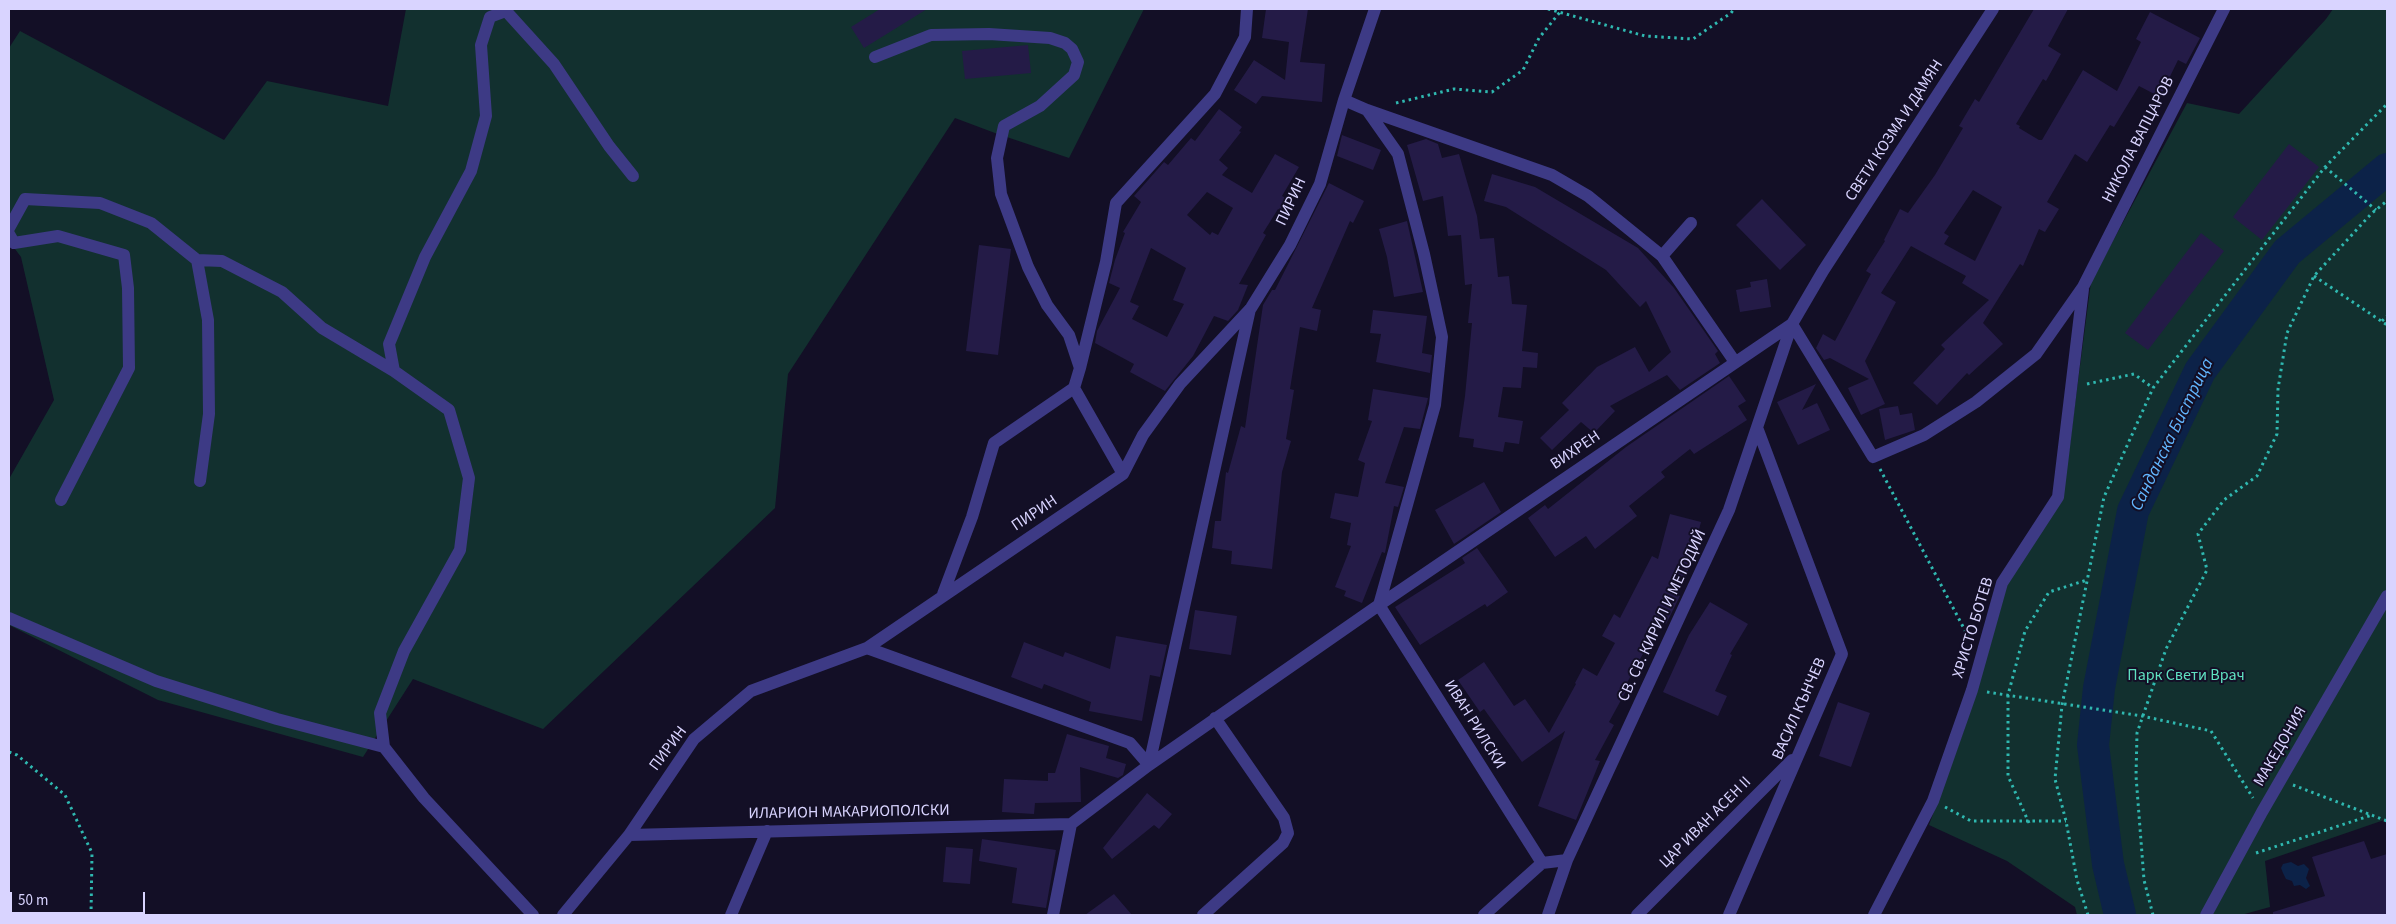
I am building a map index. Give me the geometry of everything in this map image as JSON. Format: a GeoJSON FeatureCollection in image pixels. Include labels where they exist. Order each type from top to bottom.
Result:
{"type":"FeatureCollection","features":[{"type":"Feature","properties":{"kind":"street"},"geometry":{"type":"LineString","coordinates":[[943,594],[972,517],[994,443],[1074,388],[1106,262],[1116,203],[1215,94],[1245,37],[1247,9]]}},
{"type":"Feature","properties":{"kind":"street","name":"ПИРИН"},"geometry":{"type":"LineString","coordinates":[[563,915],[628,835],[694,739],[751,691],[867,648],[943,594],[1123,474],[1143,435],[1180,384],[1251,308],[1290,245],[1320,184],[1344,100],[1375,9]]}},
{"type":"Feature","properties":{"kind":"street","name":"СВЕТИ КОЗМА И ДАМЯН"},"geometry":{"type":"LineString","coordinates":[[1792,324],[1823,271],[1994,9]]}},
{"type":"Feature","properties":{"kind":"street","name":"НИКОЛА ВАПЦАРОВ"},"geometry":{"type":"LineString","coordinates":[[2083,287],[2224,9]]}},
{"type":"Feature","properties":{"kind":"street"},"geometry":{"type":"LineString","coordinates":[[394,370],[389,344],[425,256],[471,171],[486,116],[482,45],[490,16],[506,11],[548,58],[609,146],[633,176]]}},
{"type":"Feature","properties":{"kind":"street"},"geometry":{"type":"LineString","coordinates":[[875,57],[931,35],[989,34],[1050,38],[1065,43],[1072,49],[1078,62],[1074,75],[1040,106],[1004,126],[997,158],[1001,194],[1028,267],[1047,305],[1069,335],[1080,368]]}},
{"type":"Feature","properties":{"kind":"street"},"geometry":{"type":"LineString","coordinates":[[1344,100],[1367,110],[1552,175],[1588,196],[1662,256],[1735,362]]}},
{"type":"Feature","properties":{"kind":"street"},"geometry":{"type":"LineString","coordinates":[[1367,110],[1398,154],[1424,254],[1442,337],[1435,405],[1378,605]]}},
{"type":"Feature","properties":{"kind":"street"},"geometry":{"type":"LineString","coordinates":[[9,228],[26,199],[100,203],[151,223],[196,260],[222,261],[282,292],[322,328],[394,370],[449,410],[469,478],[460,550],[404,651],[380,713],[384,748],[424,798],[534,915]]}},
{"type":"Feature","properties":{"kind":"street"},"geometry":{"type":"LineString","coordinates":[[1662,256],[1691,223]]}},
{"type":"Feature","properties":{"kind":"street"},"geometry":{"type":"LineString","coordinates":[[9,234],[14,243],[58,236],[124,255],[128,288],[129,368],[60,500]]}},
{"type":"Feature","properties":{"kind":"street"},"geometry":{"type":"LineString","coordinates":[[196,260],[208,320],[209,405],[200,481]]}},
{"type":"Feature","properties":{"kind":"street"},"geometry":{"type":"LineString","coordinates":[[1792,324],[1874,457],[1924,435],[1976,402],[2036,354],[2083,287]]}},
{"type":"Feature","properties":{"kind":"street","name":"ХРИСТО БОТЕВ"},"geometry":{"type":"LineString","coordinates":[[1874,915],[1933,801],[1972,690],[2002,583],[2058,497],[2083,287]]}},
{"type":"Feature","properties":{"kind":"street"},"geometry":{"type":"LineString","coordinates":[[1149,765],[1251,308]]}},
{"type":"Feature","properties":{"kind":"street","name":"ВИХРЕН"},"geometry":{"type":"LineString","coordinates":[[1071,824],[1215,718],[1792,324]]}},
{"type":"Feature","properties":{"kind":"street","name":"СВ. СВ. КИРИЛ И МЕТОДИЙ"},"geometry":{"type":"LineString","coordinates":[[1548,915],[1567,860],[1729,510],[1758,430],[1792,324]]}},
{"type":"Feature","properties":{"kind":"street"},"geometry":{"type":"LineString","coordinates":[[1074,388],[1123,474]]}},
{"type":"Feature","properties":{"kind":"street","name":"ВАСИЛ КЪНЧЕВ"},"geometry":{"type":"LineString","coordinates":[[1730,915],[1842,654],[1758,430]]}},
{"type":"Feature","properties":{"kind":"street","name":"МАКЕДОНИЯ"},"geometry":{"type":"LineString","coordinates":[[2206,915],[2262,812],[2387,596]]}},
{"type":"Feature","properties":{"kind":"street","name":"ИВАН РИЛСКИ"},"geometry":{"type":"LineString","coordinates":[[1378,605],[1542,863]]}},
{"type":"Feature","properties":{"kind":"street"},"geometry":{"type":"LineString","coordinates":[[9,618],[156,681],[277,719],[384,748]]}},
{"type":"Feature","properties":{"kind":"street"},"geometry":{"type":"LineString","coordinates":[[867,648],[1130,743],[1149,765]]}},
{"type":"Feature","properties":{"kind":"street"},"geometry":{"type":"LineString","coordinates":[[1203,915],[1282,843],[1288,833],[1284,818],[1215,718]]}},
{"type":"Feature","properties":{"kind":"street","name":"ЦАР ИВАН АСЕН II"},"geometry":{"type":"LineString","coordinates":[[1637,915],[1798,754]]}},
{"type":"Feature","properties":{"kind":"street"},"geometry":{"type":"LineString","coordinates":[[1053,915],[1071,824]]}},
{"type":"Feature","properties":{"kind":"street","name":"ИЛАРИОН МАКАРИОПОЛСКИ"},"geometry":{"type":"LineString","coordinates":[[628,835],[1071,824]]}},
{"type":"Feature","properties":{"kind":"street"},"geometry":{"type":"LineString","coordinates":[[731,915],[767,831]]}},
{"type":"Feature","properties":{"kind":"street"},"geometry":{"type":"LineString","coordinates":[[1484,915],[1542,863],[1567,860]]}},
{"type":"Feature","properties":{"kind":"path"},"geometry":{"type":"LineString","coordinates":[[1548,9],[1645,36],[1693,39],[1734,9]]}},
{"type":"Feature","properties":{"kind":"path"},"geometry":{"type":"LineString","coordinates":[[1391,104],[1454,89],[1492,92],[1523,70],[1539,38],[1560,12]]}},
{"type":"Feature","properties":{"kind":"path"},"geometry":{"type":"LineString","coordinates":[[2088,915],[2077,880],[2055,778],[2062,705],[2104,497],[2153,388],[2325,167],[2387,104]]}},
{"type":"Feature","properties":{"kind":"path"},"geometry":{"type":"LineString","coordinates":[[2325,167],[2376,210]]}},
{"type":"Feature","properties":{"kind":"path"},"geometry":{"type":"LineString","coordinates":[[2153,915],[2144,880],[2136,776],[2137,733],[2166,648],[2207,570],[2198,534],[2224,500],[2257,476],[2277,434],[2278,389],[2287,333],[2314,276],[2376,210],[2387,201]]}},
{"type":"Feature","properties":{"kind":"path"},"geometry":{"type":"LineString","coordinates":[[2314,276],[2387,325]]}},
{"type":"Feature","properties":{"kind":"path"},"geometry":{"type":"LineString","coordinates":[[2382,322],[2387,316]]}},
{"type":"Feature","properties":{"kind":"path"},"geometry":{"type":"LineString","coordinates":[[2072,386],[2134,374],[2153,388]]}},
{"type":"Feature","properties":{"kind":"path"},"geometry":{"type":"LineString","coordinates":[[1874,457],[1980,659]]}},
{"type":"Feature","properties":{"kind":"path"},"geometry":{"type":"LineString","coordinates":[[2029,822],[2008,776],[2008,695],[2024,631],[2049,592],[2087,580]]}},
{"type":"Feature","properties":{"kind":"path"},"geometry":{"type":"LineString","coordinates":[[1972,690],[2142,716],[2211,731],[2262,812]]}},
{"type":"Feature","properties":{"kind":"path"},"geometry":{"type":"LineString","coordinates":[[9,752],[18,755],[65,795],[92,853],[92,915]]}},
{"type":"Feature","properties":{"kind":"path"},"geometry":{"type":"LineString","coordinates":[[2281,780],[2387,821]]}},
{"type":"Feature","properties":{"kind":"path"},"geometry":{"type":"LineString","coordinates":[[1933,801],[1971,820],[2066,822]]}},
{"type":"Feature","properties":{"kind":"path"},"geometry":{"type":"LineString","coordinates":[[2237,860],[2372,815]]}},
{"type":"Feature","properties":{"kind":"green space"},"geometry":{"type":"Polygon","coordinates":[[[406,9],[1144,9],[1069,158],[955,118],[788,374],[775,508],[543,729],[413,679],[363,757],[158,700],[9,625],[9,479],[54,400],[21,257],[9,241],[9,48],[20,31],[224,140],[267,81],[388,106],[406,9]]]}},
{"type":"Feature","properties":{"kind":"green space","name":"Парк Свети Врач"},"geometry":{"type":"Polygon","coordinates":[[[2333,9],[2387,9],[2387,819],[2265,861],[2270,907],[2241,915],[2077,915],[2075,907],[2007,861],[1929,825],[1964,730],[2001,592],[2063,496],[2091,282],[2187,103],[2239,114],[2333,9]]]}},
{"type":"Feature","properties":{"kind":"water"},"geometry":{"type":"Polygon","coordinates":[[[2291,862],[2298,866],[2304,864],[2309,869],[2306,878],[2310,886],[2306,889],[2300,885],[2294,886],[2292,881],[2286,879],[2281,868],[2283,864],[2291,862]]]}},
{"type":"Feature","properties":{"kind":"building"},"geometry":{"type":"Polygon","coordinates":[[[880,9],[927,9],[864,48],[851,27],[880,9]]]}},
{"type":"Feature","properties":{"kind":"building"},"geometry":{"type":"Polygon","coordinates":[[[1266,9],[1308,9],[1300,62],[1325,64],[1322,102],[1262,96],[1256,104],[1234,90],[1254,60],[1285,80],[1289,42],[1262,38],[1266,9]]]}},
{"type":"Feature","properties":{"kind":"building"},"geometry":{"type":"Polygon","coordinates":[[[2034,9],[2068,9],[2048,46],[2061,54],[2046,81],[2043,79],[2016,124],[2020,126],[2019,128],[2039,140],[2042,140],[2083,70],[2117,91],[2141,42],[2136,39],[2150,12],[2200,38],[2186,64],[2178,60],[2160,97],[2139,86],[2114,127],[2110,125],[2087,162],[2075,154],[2047,202],[2059,209],[2045,232],[2039,229],[2023,266],[2020,264],[1983,323],[2003,344],[1969,375],[1967,373],[1937,405],[1913,383],[1945,349],[1941,345],[1989,300],[1962,283],[1966,276],[1911,246],[1881,293],[1896,302],[1865,361],[1885,404],[1861,415],[1848,388],[1869,379],[1830,358],[1824,360],[1816,348],[1823,334],[1835,341],[1871,274],[1866,271],[1885,241],[1900,209],[1908,213],[1935,175],[1963,128],[1959,126],[1975,99],[1979,102],[2034,9]],[[1973,190],[1944,233],[1949,236],[1944,244],[1975,261],[2002,207],[1973,190]]]}},
{"type":"Feature","properties":{"kind":"building"},"geometry":{"type":"Polygon","coordinates":[[[1028,45],[1031,73],[965,79],[962,51],[1028,45]]]}},
{"type":"Feature","properties":{"kind":"building"},"geometry":{"type":"Polygon","coordinates":[[[1219,109],[1242,127],[1239,131],[1241,132],[1219,160],[1228,168],[1222,175],[1252,193],[1275,154],[1299,167],[1282,196],[1289,200],[1282,212],[1278,209],[1263,233],[1266,235],[1239,284],[1248,285],[1238,310],[1228,321],[1214,316],[1193,356],[1165,391],[1130,372],[1134,364],[1095,343],[1097,331],[1120,288],[1109,283],[1125,233],[1123,232],[1141,202],[1134,196],[1164,162],[1168,165],[1191,138],[1195,141],[1219,109]],[[1207,192],[1187,215],[1210,235],[1212,232],[1218,235],[1233,208],[1207,192]],[[1151,248],[1130,302],[1139,306],[1132,319],[1167,337],[1184,304],[1173,300],[1186,268],[1151,248]]]}},
{"type":"Feature","properties":{"kind":"building"},"geometry":{"type":"Polygon","coordinates":[[[1342,135],[1381,150],[1373,170],[1337,156],[1342,135]]]}},
{"type":"Feature","properties":{"kind":"building"},"geometry":{"type":"Polygon","coordinates":[[[1426,139],[1438,144],[1442,158],[1459,154],[1477,216],[1480,239],[1494,238],[1498,277],[1509,276],[1512,304],[1527,305],[1522,351],[1538,353],[1537,368],[1523,367],[1521,388],[1503,387],[1498,417],[1523,421],[1519,444],[1505,442],[1503,452],[1473,447],[1474,439],[1459,437],[1472,323],[1468,323],[1472,284],[1465,285],[1461,235],[1448,236],[1443,196],[1423,201],[1407,145],[1426,139]]]}},
{"type":"Feature","properties":{"kind":"building"},"geometry":{"type":"Polygon","coordinates":[[[2289,144],[2319,167],[2262,240],[2233,217],[2289,144]]]}},
{"type":"Feature","properties":{"kind":"building"},"geometry":{"type":"Polygon","coordinates":[[[1492,174],[1535,187],[1638,248],[1674,288],[1718,351],[1715,354],[1720,363],[1680,390],[1667,375],[1610,406],[1615,411],[1594,433],[1581,422],[1552,450],[1540,438],[1569,410],[1562,403],[1597,367],[1635,347],[1649,372],[1671,352],[1646,301],[1640,307],[1606,270],[1506,207],[1484,201],[1492,174]]]}},
{"type":"Feature","properties":{"kind":"building"},"geometry":{"type":"Polygon","coordinates":[[[1329,183],[1364,201],[1353,223],[1350,221],[1312,308],[1321,310],[1317,331],[1300,327],[1290,389],[1294,390],[1286,439],[1291,441],[1282,472],[1272,569],[1231,564],[1232,551],[1212,548],[1215,521],[1221,521],[1226,472],[1228,473],[1241,426],[1245,428],[1263,305],[1272,290],[1275,290],[1329,183]]]}},
{"type":"Feature","properties":{"kind":"building"},"geometry":{"type":"Polygon","coordinates":[[[1762,199],[1806,245],[1780,270],[1736,225],[1762,199]]]}},
{"type":"Feature","properties":{"kind":"building"},"geometry":{"type":"Polygon","coordinates":[[[1407,221],[1423,292],[1394,297],[1387,257],[1379,229],[1407,221]]]}},
{"type":"Feature","properties":{"kind":"building"},"geometry":{"type":"Polygon","coordinates":[[[2201,233],[2224,251],[2148,350],[2125,333],[2201,233]]]}},
{"type":"Feature","properties":{"kind":"building"},"geometry":{"type":"Polygon","coordinates":[[[979,245],[1011,249],[998,355],[966,351],[979,245]]]}},
{"type":"Feature","properties":{"kind":"building"},"geometry":{"type":"Polygon","coordinates":[[[1767,279],[1771,307],[1740,312],[1736,290],[1751,287],[1750,282],[1767,279]]]}},
{"type":"Feature","properties":{"kind":"building"},"geometry":{"type":"Polygon","coordinates":[[[1373,310],[1427,316],[1422,353],[1432,355],[1430,373],[1376,362],[1381,334],[1370,333],[1373,310]]]}},
{"type":"Feature","properties":{"kind":"building"},"geometry":{"type":"Polygon","coordinates":[[[1729,376],[1746,401],[1738,406],[1747,420],[1694,454],[1690,449],[1661,472],[1665,477],[1629,506],[1637,516],[1595,549],[1586,536],[1555,557],[1528,518],[1545,505],[1548,509],[1626,447],[1729,376]]]}},
{"type":"Feature","properties":{"kind":"building"},"geometry":{"type":"Polygon","coordinates":[[[1816,384],[1802,410],[1817,403],[1830,430],[1798,445],[1777,402],[1816,384]]]}},
{"type":"Feature","properties":{"kind":"building"},"geometry":{"type":"Polygon","coordinates":[[[1373,389],[1428,398],[1420,429],[1404,427],[1385,483],[1404,487],[1398,507],[1394,506],[1385,553],[1382,552],[1362,603],[1344,596],[1346,591],[1335,587],[1351,546],[1347,545],[1351,523],[1330,518],[1335,493],[1358,497],[1365,463],[1358,460],[1372,421],[1368,420],[1373,389]]]}},
{"type":"Feature","properties":{"kind":"building"},"geometry":{"type":"Polygon","coordinates":[[[1898,406],[1900,415],[1912,413],[1915,430],[1885,440],[1879,409],[1898,406]]]}},
{"type":"Feature","properties":{"kind":"building"},"geometry":{"type":"Polygon","coordinates":[[[1484,482],[1501,512],[1454,544],[1435,510],[1484,482]]]}},
{"type":"Feature","properties":{"kind":"building"},"geometry":{"type":"Polygon","coordinates":[[[1670,514],[1701,522],[1687,574],[1677,595],[1680,596],[1666,624],[1661,621],[1623,690],[1626,691],[1609,722],[1614,725],[1595,760],[1600,761],[1576,820],[1538,806],[1565,731],[1522,762],[1484,709],[1480,712],[1458,680],[1484,662],[1514,706],[1525,699],[1549,733],[1583,668],[1597,676],[1615,643],[1602,636],[1614,614],[1620,618],[1652,556],[1658,559],[1670,514]]]}},
{"type":"Feature","properties":{"kind":"building"},"geometry":{"type":"Polygon","coordinates":[[[1477,548],[1508,592],[1487,607],[1485,604],[1420,645],[1395,607],[1465,563],[1462,558],[1477,548]]]}},
{"type":"Feature","properties":{"kind":"building"},"geometry":{"type":"Polygon","coordinates":[[[1710,602],[1748,624],[1730,654],[1732,655],[1715,691],[1727,696],[1718,716],[1663,692],[1689,635],[1710,602]]]}},
{"type":"Feature","properties":{"kind":"building"},"geometry":{"type":"Polygon","coordinates":[[[1195,610],[1237,616],[1231,655],[1189,649],[1195,610]]]}},
{"type":"Feature","properties":{"kind":"building"},"geometry":{"type":"Polygon","coordinates":[[[1116,636],[1167,645],[1160,677],[1150,675],[1142,721],[1089,711],[1091,702],[1044,684],[1042,689],[1011,677],[1024,642],[1063,657],[1065,652],[1110,669],[1116,636]]]}},
{"type":"Feature","properties":{"kind":"building"},"geometry":{"type":"Polygon","coordinates":[[[1838,702],[1870,713],[1851,767],[1819,756],[1838,702]]]}},
{"type":"Feature","properties":{"kind":"building"},"geometry":{"type":"Polygon","coordinates":[[[1067,734],[1109,746],[1106,758],[1126,764],[1123,775],[1118,778],[1080,767],[1081,802],[1035,803],[1034,814],[1002,812],[1004,779],[1048,781],[1048,773],[1055,773],[1067,734]]]}},
{"type":"Feature","properties":{"kind":"building"},"geometry":{"type":"Polygon","coordinates":[[[1147,793],[1172,814],[1159,829],[1154,825],[1112,859],[1103,848],[1147,793]]]}},
{"type":"Feature","properties":{"kind":"building"},"geometry":{"type":"Polygon","coordinates":[[[982,839],[1056,850],[1046,908],[1012,903],[1017,868],[979,861],[982,839]]]}},
{"type":"Feature","properties":{"kind":"building"},"geometry":{"type":"Polygon","coordinates":[[[2364,841],[2371,859],[2387,854],[2387,915],[2273,915],[2273,912],[2325,896],[2312,857],[2364,841]]]}},
{"type":"Feature","properties":{"kind":"building"},"geometry":{"type":"Polygon","coordinates":[[[946,847],[973,849],[970,884],[943,882],[946,847]]]}},
{"type":"Feature","properties":{"kind":"building"},"geometry":{"type":"Polygon","coordinates":[[[1114,894],[1132,915],[1085,915],[1114,894]]]}},
{"type":"Feature","properties":{"kind":"waterway","name":"Санданска Бистрица"},"geometry":{"type":"LineString","coordinates":[[2120,915],[2108,864],[2093,745],[2099,688],[2133,511],[2200,371],[2287,252],[2387,169]]}}]}
